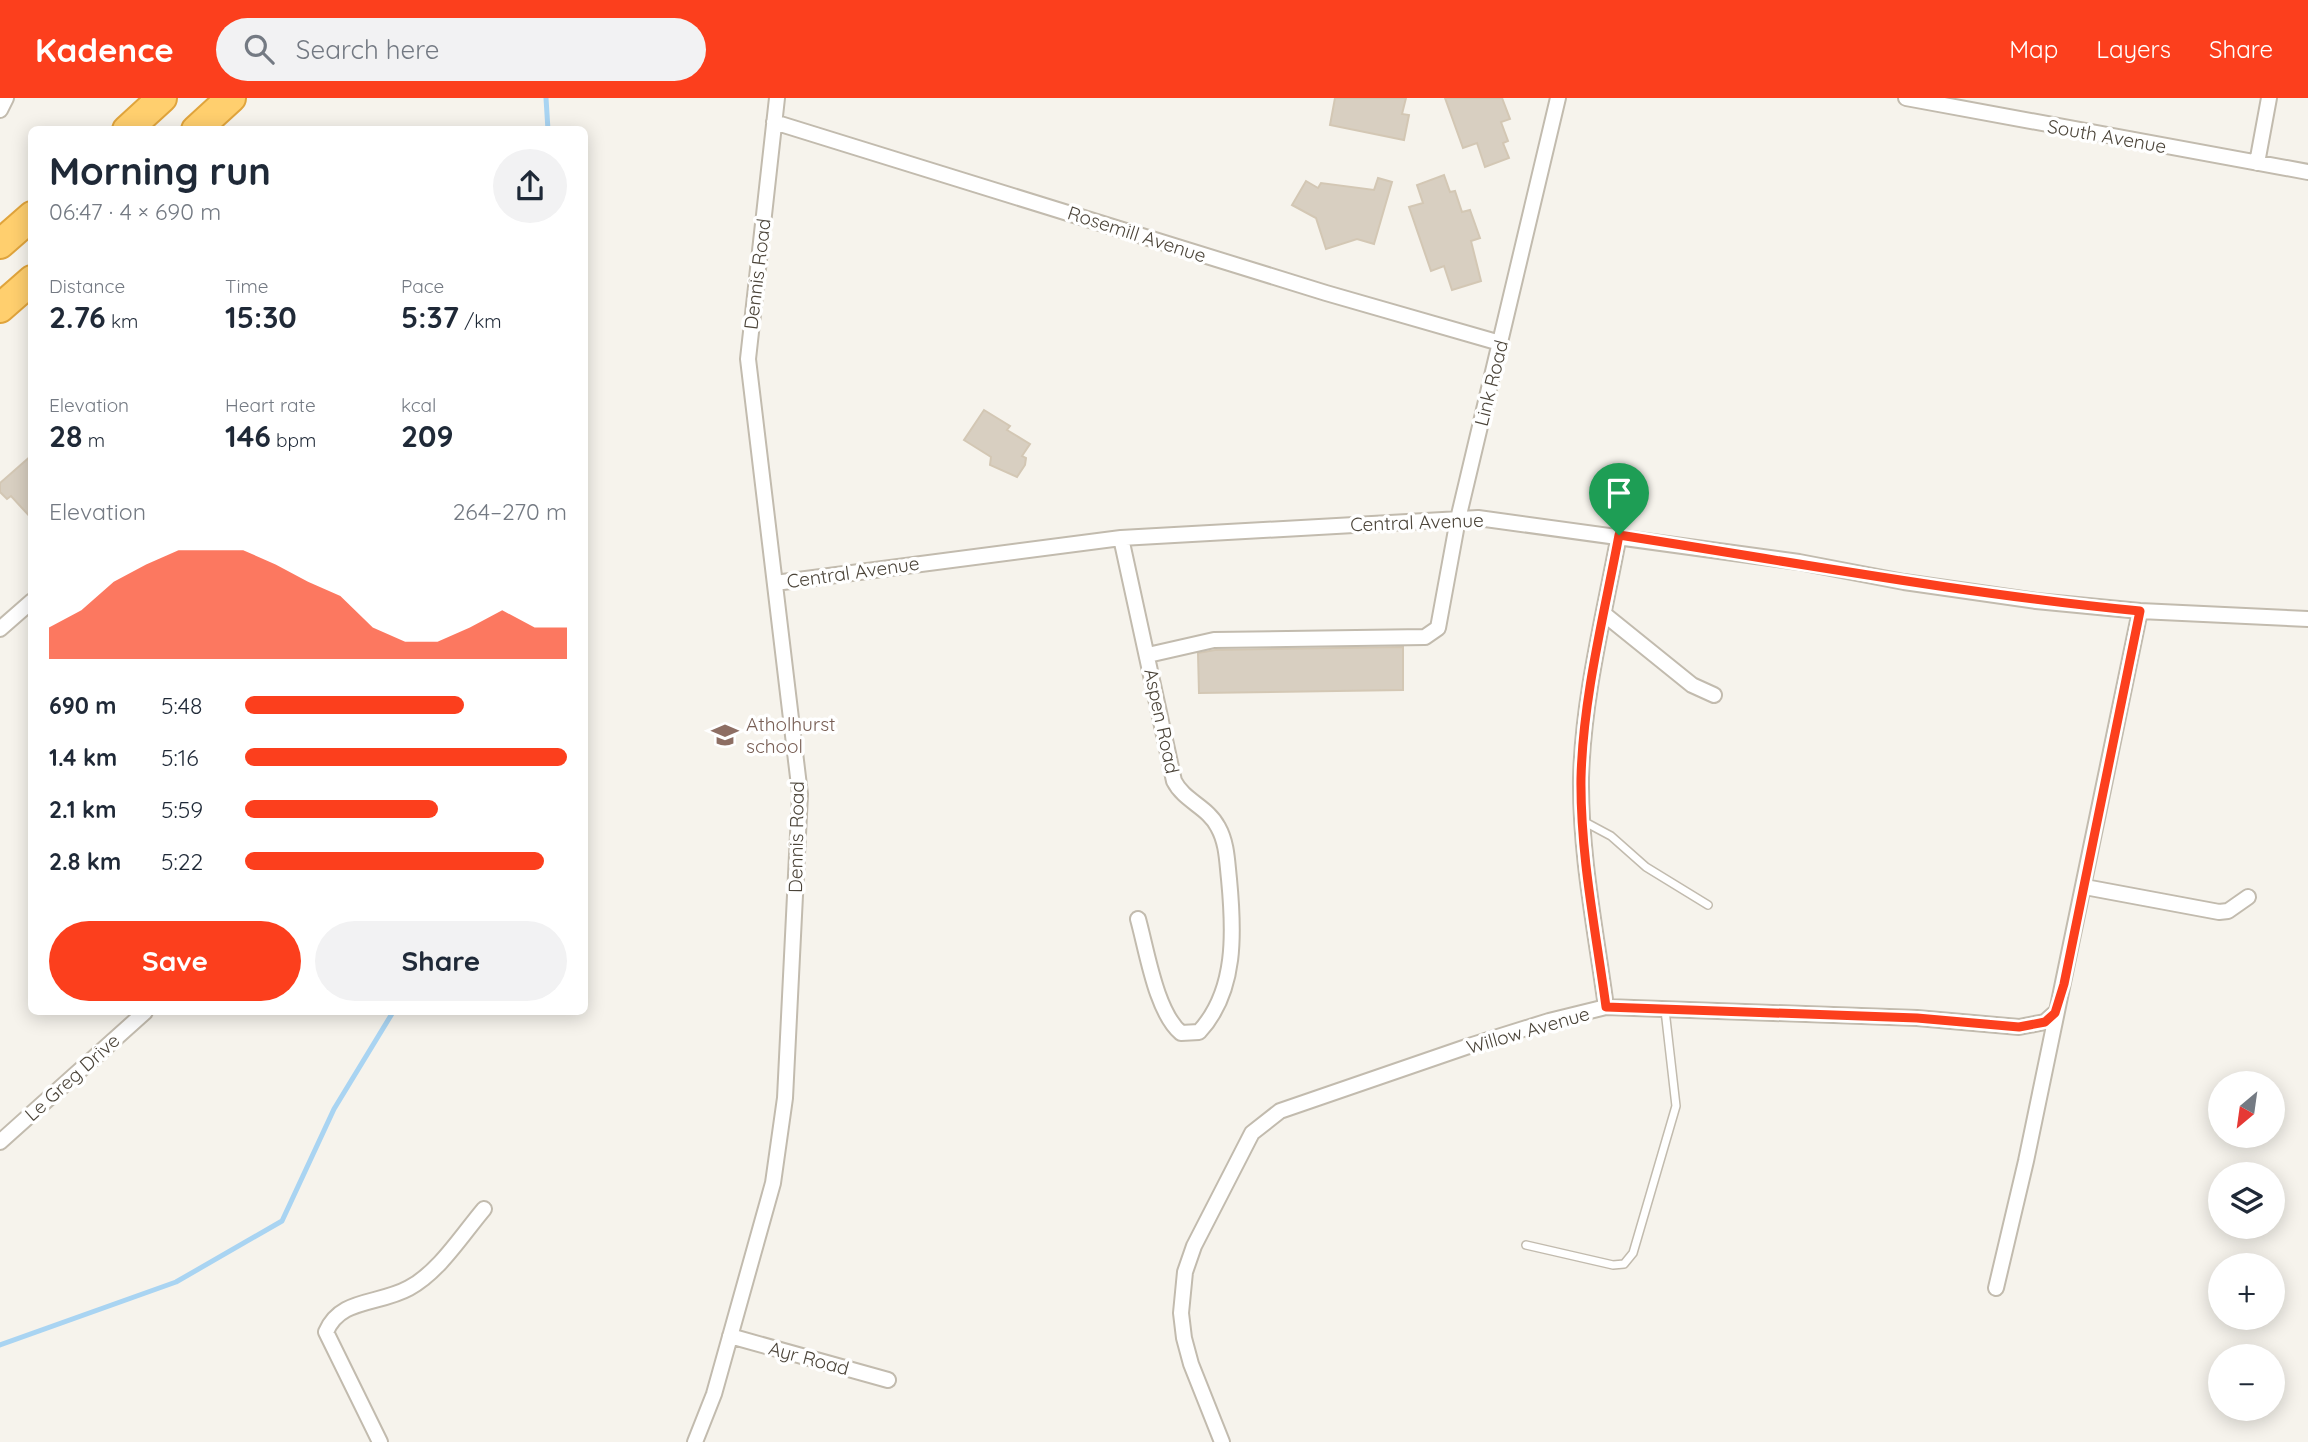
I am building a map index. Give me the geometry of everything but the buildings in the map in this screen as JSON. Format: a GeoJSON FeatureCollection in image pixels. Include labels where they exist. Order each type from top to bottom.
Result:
{"type":"FeatureCollection","features":[{"type":"Feature","properties":{"kind":"highway"},"geometry":{"type":"LineString","coordinates":[[131,126],[162,98]]}},
{"type":"Feature","properties":{"kind":"highway"},"geometry":{"type":"LineString","coordinates":[[200,126],[231,98]]}},
{"type":"Feature","properties":{"kind":"highway"},"geometry":{"type":"LineString","coordinates":[[0,244],[28,219]]}},
{"type":"Feature","properties":{"kind":"highway"},"geometry":{"type":"LineString","coordinates":[[0,309],[28,284]]}},
{"type":"Feature","properties":{"kind":"street"},"geometry":{"type":"LineString","coordinates":[[0,110],[6,98]]}},
{"type":"Feature","properties":{"kind":"street","name":"Dennis Road"},"geometry":{"type":"LineString","coordinates":[[695,1442],[714,1394],[773,1183],[785,1098],[800,794],[748,359],[777,98]]}},
{"type":"Feature","properties":{"kind":"street","name":"Link Road"},"geometry":{"type":"LineString","coordinates":[[1148,655],[1214,640],[1425,637],[1438,628],[1458,519],[1558,98]]}},
{"type":"Feature","properties":{"kind":"street","name":"South Avenue"},"geometry":{"type":"LineString","coordinates":[[1906,98],[2308,172]]}},
{"type":"Feature","properties":{"kind":"street"},"geometry":{"type":"LineString","coordinates":[[2256,163],[2269,98]]}},
{"type":"Feature","properties":{"kind":"street","name":"Rosemill Avenue"},"geometry":{"type":"LineString","coordinates":[[774,122],[1234,265],[1500,344]]}},
{"type":"Feature","properties":{"kind":"street","name":"Central Avenue"},"geometry":{"type":"LineString","coordinates":[[775,583],[1121,538],[1478,518],[1619,535],[1798,562],[1903,583],[2140,611],[2308,619]]}},
{"type":"Feature","properties":{"kind":"street"},"geometry":{"type":"LineString","coordinates":[[1606,1007],[1583,821],[1581,778],[1585,730],[1619,535]]}},
{"type":"Feature","properties":{"kind":"street","name":"Aspen Road"},"geometry":{"type":"LineString","coordinates":[[1121,538],[1174,781],[1185,796],[1217,824],[1226,850],[1234,931],[1229,965],[1217,1006],[1199,1032],[1181,1033],[1174,1027],[1163,1006],[1138,919]]}},
{"type":"Feature","properties":{"kind":"street"},"geometry":{"type":"LineString","coordinates":[[0,629],[28,604]]}},
{"type":"Feature","properties":{"kind":"street"},"geometry":{"type":"LineString","coordinates":[[1996,1288],[2085,887],[2140,611]]}},
{"type":"Feature","properties":{"kind":"street"},"geometry":{"type":"LineString","coordinates":[[1604,614],[1692,685],[1714,695]]}},
{"type":"Feature","properties":{"kind":"street"},"geometry":{"type":"LineString","coordinates":[[2085,887],[2219,912],[2228,911],[2248,897]]}},
{"type":"Feature","properties":{"kind":"street","name":"Willow Avenue"},"geometry":{"type":"LineString","coordinates":[[1222,1442],[1191,1364],[1184,1338],[1181,1313],[1185,1272],[1194,1246],[1252,1133],[1280,1111],[1492,1039],[1606,1007],[1917,1018],[2019,1027],[2045,1022],[2055,1013]]}},
{"type":"Feature","properties":{"kind":"street","name":"Le Greg Drive"},"geometry":{"type":"LineString","coordinates":[[0,1142],[142,1015]]}},
{"type":"Feature","properties":{"kind":"street"},"geometry":{"type":"LineString","coordinates":[[380,1442],[326,1332],[336,1314],[344,1309],[385,1300],[412,1287],[433,1268],[484,1209]]}},
{"type":"Feature","properties":{"kind":"street","name":"Ayr Road"},"geometry":{"type":"LineString","coordinates":[[730,1336],[888,1380]]}},
{"type":"Feature","properties":{"kind":"lane"},"geometry":{"type":"LineString","coordinates":[[1583,821],[1611,836],[1646,867],[1708,905]]}},
{"type":"Feature","properties":{"kind":"lane"},"geometry":{"type":"LineString","coordinates":[[1525,1245],[1613,1265],[1624,1264],[1633,1253],[1676,1106],[1665,1010]]}},
{"type":"Feature","properties":{"kind":"waterway"},"geometry":{"type":"LineString","coordinates":[[546,98],[548,126]]}},
{"type":"Feature","properties":{"kind":"waterway"},"geometry":{"type":"LineString","coordinates":[[0,1345],[176,1282],[282,1221],[334,1109],[391,1015]]}},
{"type":"Feature","properties":{"kind":"place","name":"Atholhurst school"},"geometry":{"type":"Point","coordinates":[725,735]}},
{"type":"Feature","properties":{"kind":"route"},"geometry":{"type":"LineString","coordinates":[[1619,535],[1798,562],[1903,583],[2140,611],[2064,984],[2055,1013],[2045,1022],[2019,1027],[1917,1018],[1772,1015],[1606,1007],[1583,821],[1581,778],[1585,730],[1619,535]]}}]}
